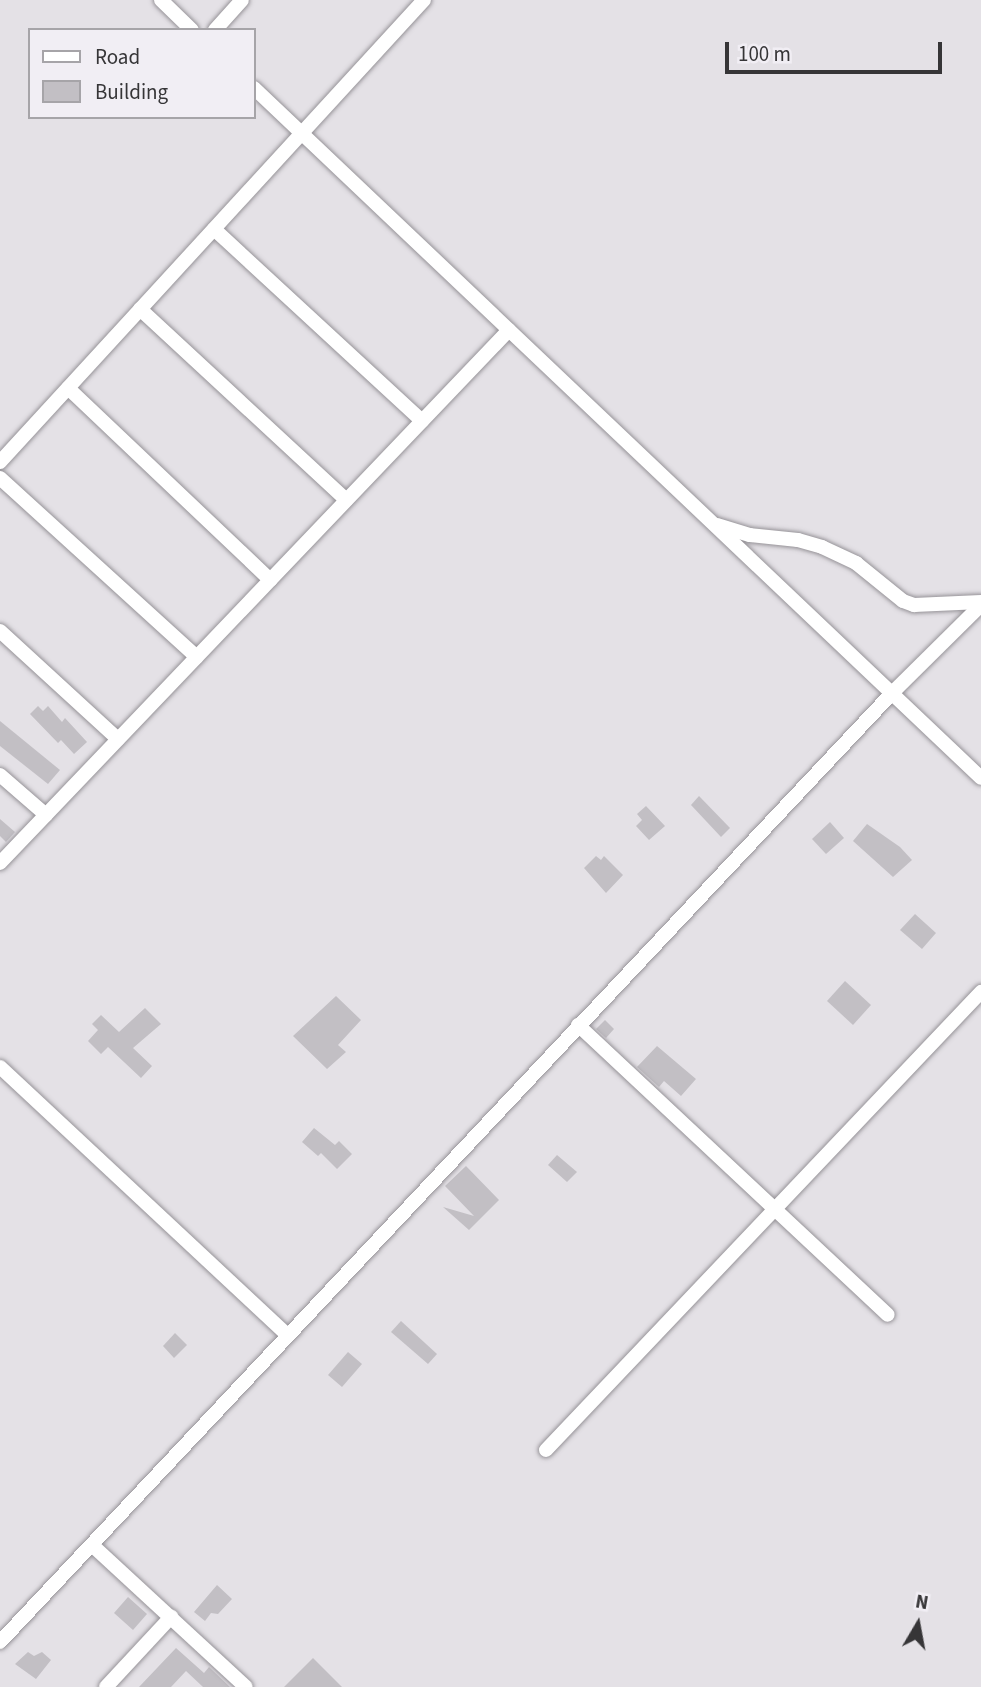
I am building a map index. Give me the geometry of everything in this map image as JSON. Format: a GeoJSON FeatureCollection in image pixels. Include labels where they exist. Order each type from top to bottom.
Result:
{"type":"FeatureCollection","features":[{"type":"Feature","properties":{"kind":"street"},"geometry":{"type":"LineString","coordinates":[[160,0],[190,28]]}},
{"type":"Feature","properties":{"kind":"street"},"geometry":{"type":"LineString","coordinates":[[217,28],[242,0]]}},
{"type":"Feature","properties":{"kind":"street"},"geometry":{"type":"LineString","coordinates":[[0,462],[424,0]]}},
{"type":"Feature","properties":{"kind":"street"},"geometry":{"type":"LineString","coordinates":[[256,90],[981,778]]}},
{"type":"Feature","properties":{"kind":"street"},"geometry":{"type":"LineString","coordinates":[[214,229],[422,421]]}},
{"type":"Feature","properties":{"kind":"street"},"geometry":{"type":"LineString","coordinates":[[140,309],[346,500]]}},
{"type":"Feature","properties":{"kind":"street"},"geometry":{"type":"LineString","coordinates":[[0,863],[509,330]]}},
{"type":"Feature","properties":{"kind":"street"},"geometry":{"type":"LineString","coordinates":[[68,388],[270,580]]}},
{"type":"Feature","properties":{"kind":"street"},"geometry":{"type":"LineString","coordinates":[[0,478],[197,657]]}},
{"type":"Feature","properties":{"kind":"street"},"geometry":{"type":"LineString","coordinates":[[713,523],[750,535],[798,540],[822,547],[856,563],[903,600],[914,605],[981,604]]}},
{"type":"Feature","properties":{"kind":"street"},"geometry":{"type":"LineString","coordinates":[[0,1643],[286,1335],[892,693],[981,604]]}},
{"type":"Feature","properties":{"kind":"street"},"geometry":{"type":"LineString","coordinates":[[0,631],[118,739]]}},
{"type":"Feature","properties":{"kind":"street"},"geometry":{"type":"LineString","coordinates":[[0,775],[46,815]]}},
{"type":"Feature","properties":{"kind":"street"},"geometry":{"type":"LineString","coordinates":[[546,1450],[981,992]]}},
{"type":"Feature","properties":{"kind":"street"},"geometry":{"type":"LineString","coordinates":[[578,1026],[888,1315]]}},
{"type":"Feature","properties":{"kind":"street"},"geometry":{"type":"LineString","coordinates":[[0,1067],[286,1335]]}},
{"type":"Feature","properties":{"kind":"street"},"geometry":{"type":"LineString","coordinates":[[92,1545],[246,1687]]}},
{"type":"Feature","properties":{"kind":"street"},"geometry":{"type":"LineString","coordinates":[[106,1687],[171,1617]]}},
{"type":"Feature","properties":{"kind":"building"},"geometry":{"type":"Polygon","coordinates":[[[38,706],[43,711],[48,706],[62,722],[65,718],[87,742],[74,754],[61,740],[58,743],[30,714],[38,706]]]}},
{"type":"Feature","properties":{"kind":"building"},"geometry":{"type":"Polygon","coordinates":[[[0,721],[60,770],[48,784],[0,746],[0,721]]]}},
{"type":"Feature","properties":{"kind":"building"},"geometry":{"type":"Polygon","coordinates":[[[699,796],[730,828],[721,837],[691,805],[699,796]]]}},
{"type":"Feature","properties":{"kind":"building"},"geometry":{"type":"Polygon","coordinates":[[[646,806],[665,826],[649,840],[636,826],[642,820],[637,814],[646,806]]]}},
{"type":"Feature","properties":{"kind":"building"},"geometry":{"type":"Polygon","coordinates":[[[0,819],[15,832],[6,842],[0,836],[0,819]]]}},
{"type":"Feature","properties":{"kind":"building"},"geometry":{"type":"Polygon","coordinates":[[[830,822],[844,838],[826,854],[812,839],[830,822]]]}},
{"type":"Feature","properties":{"kind":"building"},"geometry":{"type":"Polygon","coordinates":[[[867,824],[900,847],[912,860],[893,877],[853,841],[867,824]]]}},
{"type":"Feature","properties":{"kind":"building"},"geometry":{"type":"Polygon","coordinates":[[[596,856],[601,860],[604,856],[623,875],[606,893],[584,868],[596,856]]]}},
{"type":"Feature","properties":{"kind":"building"},"geometry":{"type":"Polygon","coordinates":[[[915,914],[936,933],[922,949],[900,930],[915,914]]]}},
{"type":"Feature","properties":{"kind":"building"},"geometry":{"type":"Polygon","coordinates":[[[845,981],[871,1005],[853,1025],[827,1001],[845,981]]]}},
{"type":"Feature","properties":{"kind":"building"},"geometry":{"type":"Polygon","coordinates":[[[336,996],[361,1020],[338,1045],[346,1052],[327,1069],[293,1036],[336,996]]]}},
{"type":"Feature","properties":{"kind":"building"},"geometry":{"type":"Polygon","coordinates":[[[145,1008],[161,1024],[133,1048],[152,1066],[141,1078],[108,1047],[101,1054],[88,1041],[98,1030],[92,1024],[101,1015],[119,1032],[145,1008]]]}},
{"type":"Feature","properties":{"kind":"building"},"geometry":{"type":"Polygon","coordinates":[[[605,1020],[614,1029],[606,1038],[596,1029],[605,1020]]]}},
{"type":"Feature","properties":{"kind":"building"},"geometry":{"type":"Polygon","coordinates":[[[657,1046],[696,1079],[681,1096],[664,1081],[659,1087],[637,1067],[657,1046]]]}},
{"type":"Feature","properties":{"kind":"building"},"geometry":{"type":"Polygon","coordinates":[[[314,1128],[335,1145],[339,1141],[352,1154],[337,1169],[321,1153],[318,1156],[302,1142],[314,1128]]]}},
{"type":"Feature","properties":{"kind":"building"},"geometry":{"type":"Polygon","coordinates":[[[557,1155],[577,1172],[567,1182],[548,1165],[557,1155]]]}},
{"type":"Feature","properties":{"kind":"building"},"geometry":{"type":"Polygon","coordinates":[[[466,1166],[499,1200],[469,1230],[443,1207],[474,1216],[445,1186],[466,1166]]]}},
{"type":"Feature","properties":{"kind":"building"},"geometry":{"type":"Polygon","coordinates":[[[401,1321],[437,1354],[428,1364],[391,1332],[401,1321]]]}},
{"type":"Feature","properties":{"kind":"building"},"geometry":{"type":"Polygon","coordinates":[[[175,1333],[187,1345],[174,1358],[163,1346],[175,1333]]]}},
{"type":"Feature","properties":{"kind":"building"},"geometry":{"type":"Polygon","coordinates":[[[348,1352],[362,1364],[342,1387],[328,1375],[348,1352]]]}},
{"type":"Feature","properties":{"kind":"building"},"geometry":{"type":"Polygon","coordinates":[[[217,1585],[232,1599],[218,1614],[211,1613],[205,1621],[194,1612],[217,1585]]]}},
{"type":"Feature","properties":{"kind":"building"},"geometry":{"type":"Polygon","coordinates":[[[128,1597],[147,1614],[133,1630],[114,1613],[128,1597]]]}},
{"type":"Feature","properties":{"kind":"building"},"geometry":{"type":"Polygon","coordinates":[[[176,1648],[204,1673],[209,1667],[230,1687],[203,1687],[186,1671],[171,1687],[139,1687],[176,1648]]]}},
{"type":"Feature","properties":{"kind":"building"},"geometry":{"type":"Polygon","coordinates":[[[28,1652],[34,1656],[42,1652],[51,1660],[36,1679],[15,1664],[28,1652]]]}},
{"type":"Feature","properties":{"kind":"building"},"geometry":{"type":"Polygon","coordinates":[[[313,1658],[342,1687],[284,1687],[313,1658]]]}}]}
